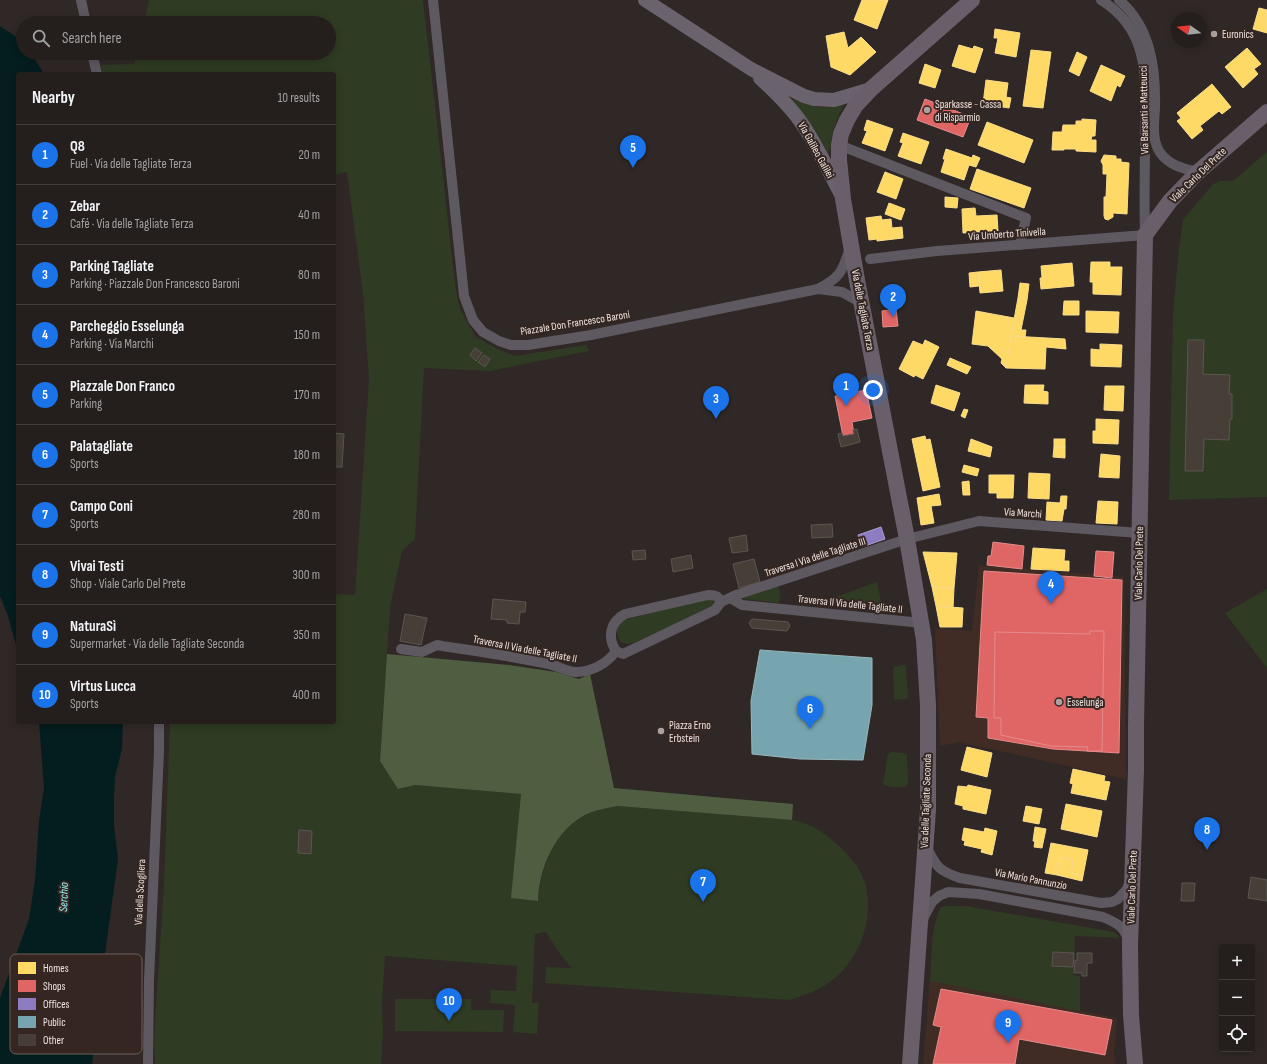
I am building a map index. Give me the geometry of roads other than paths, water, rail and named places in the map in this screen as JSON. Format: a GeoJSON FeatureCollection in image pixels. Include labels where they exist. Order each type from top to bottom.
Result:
{"type":"FeatureCollection","features":[{"type":"Feature","properties":{"kind":"main road","name":"Via Galileo Galilei"},"geometry":{"type":"LineString","coordinates":[[645,0],[752,69],[814,100],[834,100],[871,89]]}},
{"type":"Feature","properties":{"kind":"main road"},"geometry":{"type":"LineString","coordinates":[[871,89],[972,0]]}},
{"type":"Feature","properties":{"kind":"main road","name":"Via Galileo Galilei"},"geometry":{"type":"LineString","coordinates":[[752,69],[792,110],[801,122],[843,199]]}},
{"type":"Feature","properties":{"kind":"main road","name":"Via delle Tagliate Terza"},"geometry":{"type":"LineString","coordinates":[[871,89],[856,105],[846,120],[839,145],[839,160],[843,199],[851,245],[907,539]]}},
{"type":"Feature","properties":{"kind":"main road","name":"Viale Carlo Del Prete"},"geometry":{"type":"LineString","coordinates":[[1135,1064],[1131,1015],[1130,944],[1136,770],[1145,235],[1170,201],[1198,172],[1267,112]]}},
{"type":"Feature","properties":{"kind":"main road","name":"Via delle Tagliate Seconda"},"geometry":{"type":"LineString","coordinates":[[907,539],[922,623],[926,657],[928,705],[928,810],[910,1064]]}},
{"type":"Feature","properties":{"kind":"street"},"geometry":{"type":"LineString","coordinates":[[81,0],[84,16]]}},
{"type":"Feature","properties":{"kind":"street","name":"Piazzale Don Francesco Baroni"},"geometry":{"type":"LineString","coordinates":[[433,0],[464,296],[473,320],[483,332],[499,341],[512,345],[528,345],[591,335],[818,288],[842,292],[862,303]]}},
{"type":"Feature","properties":{"kind":"street","name":"Via Barsanti e Matteucci"},"geometry":{"type":"LineString","coordinates":[[1101,0],[1123,16],[1136,40],[1143,58],[1146,97],[1145,235]]}},
{"type":"Feature","properties":{"kind":"street","name":"Via Barsanti e Matteucci"},"geometry":{"type":"LineString","coordinates":[[1119,0],[1132,14],[1140,26],[1152,57],[1154,70],[1154,132],[1156,146],[1163,156],[1174,165],[1198,172]]}},
{"type":"Feature","properties":{"kind":"street"},"geometry":{"type":"LineString","coordinates":[[93,60],[96,72]]}},
{"type":"Feature","properties":{"kind":"street"},"geometry":{"type":"LineString","coordinates":[[839,145],[1026,218],[1020,245]]}},
{"type":"Feature","properties":{"kind":"street","name":"Via Umberto Tinivella"},"geometry":{"type":"LineString","coordinates":[[870,259],[937,251],[1145,235]]}},
{"type":"Feature","properties":{"kind":"street"},"geometry":{"type":"LineString","coordinates":[[818,288],[831,282],[840,273],[851,245]]}},
{"type":"Feature","properties":{"kind":"street","name":"Via Marchi"},"geometry":{"type":"LineString","coordinates":[[907,539],[979,521],[1139,533]]}},
{"type":"Feature","properties":{"kind":"street","name":"Traversa I Via delle Tagliate III"},"geometry":{"type":"LineString","coordinates":[[726,600],[744,592],[907,539]]}},
{"type":"Feature","properties":{"kind":"street","name":"Traversa II Via delle Tagliate II"},"geometry":{"type":"LineString","coordinates":[[401,649],[422,652],[437,645],[550,664],[576,672],[604,664],[610,659],[616,651],[611,644],[610,634],[613,624],[618,618],[625,614],[708,595],[715,595],[742,605],[922,623]]}},
{"type":"Feature","properties":{"kind":"street"},"geometry":{"type":"LineString","coordinates":[[616,651],[623,654],[715,610],[726,600]]}},
{"type":"Feature","properties":{"kind":"street","name":"Via della Scogliera"},"geometry":{"type":"LineString","coordinates":[[148,1064],[149,980],[159,724]]}},
{"type":"Feature","properties":{"kind":"street","name":"Via Mario Pannunzio"},"geometry":{"type":"LineString","coordinates":[[925,842],[939,869],[950,875],[1101,903],[1112,902],[1121,896],[1130,881],[1133,870]]}},
{"type":"Feature","properties":{"kind":"street"},"geometry":{"type":"LineString","coordinates":[[920,928],[932,902],[939,896],[948,892],[971,894],[1103,917],[1121,927],[1125,931],[1130,944]]}},
{"type":"Feature","properties":{"kind":"water"},"geometry":{"type":"Polygon","coordinates":[[[0,26],[16,37],[16,60],[35,60],[43,72],[16,72],[16,645],[8,616],[0,596],[0,26]]]}},
{"type":"Feature","properties":{"kind":"water","name":"Serchio"},"geometry":{"type":"Polygon","coordinates":[[[39,724],[123,724],[122,749],[115,777],[114,798],[114,825],[118,859],[105,954],[16,954],[29,919],[35,880],[39,821],[44,788],[39,724]]]}},
{"type":"Feature","properties":{"kind":"water"},"geometry":{"type":"Polygon","coordinates":[[[10,971],[10,1054],[93,1054],[92,1064],[0,1064],[0,998],[10,971]]]}},
{"type":"Feature","properties":{"kind":"place","name":"Euronics"},"geometry":{"type":"Point","coordinates":[1214,34]}},
{"type":"Feature","properties":{"kind":"place","name":"Sparkasse - Cassa di Risparmio"},"geometry":{"type":"Point","coordinates":[927,110]}},
{"type":"Feature","properties":{"kind":"place","name":"Piazzale Don Franco"},"geometry":{"type":"Point","coordinates":[633,168]}},
{"type":"Feature","properties":{"kind":"place","name":"Zebar"},"geometry":{"type":"Point","coordinates":[893,317]}},
{"type":"Feature","properties":{"kind":"place","name":"Q8"},"geometry":{"type":"Point","coordinates":[846,406]}},
{"type":"Feature","properties":{"kind":"place","name":"Parking Tagliate"},"geometry":{"type":"Point","coordinates":[716,419]}},
{"type":"Feature","properties":{"kind":"place","name":"Parcheggio Esselunga"},"geometry":{"type":"Point","coordinates":[1051,604]}},
{"type":"Feature","properties":{"kind":"place","name":"Esselunga"},"geometry":{"type":"Point","coordinates":[1059,702]}},
{"type":"Feature","properties":{"kind":"place","name":"Palatagliate"},"geometry":{"type":"Point","coordinates":[810,729]}},
{"type":"Feature","properties":{"kind":"place","name":"Piazza Erno Erbstein"},"geometry":{"type":"Point","coordinates":[661,731]}},
{"type":"Feature","properties":{"kind":"place","name":"Vivai Testi"},"geometry":{"type":"Point","coordinates":[1207,850]}},
{"type":"Feature","properties":{"kind":"place","name":"Campo Coni"},"geometry":{"type":"Point","coordinates":[703,902]}},
{"type":"Feature","properties":{"kind":"place","name":"Virtus Lucca"},"geometry":{"type":"Point","coordinates":[449,1021]}},
{"type":"Feature","properties":{"kind":"place","name":"NaturaSì"},"geometry":{"type":"Point","coordinates":[1008,1043]}}]}
